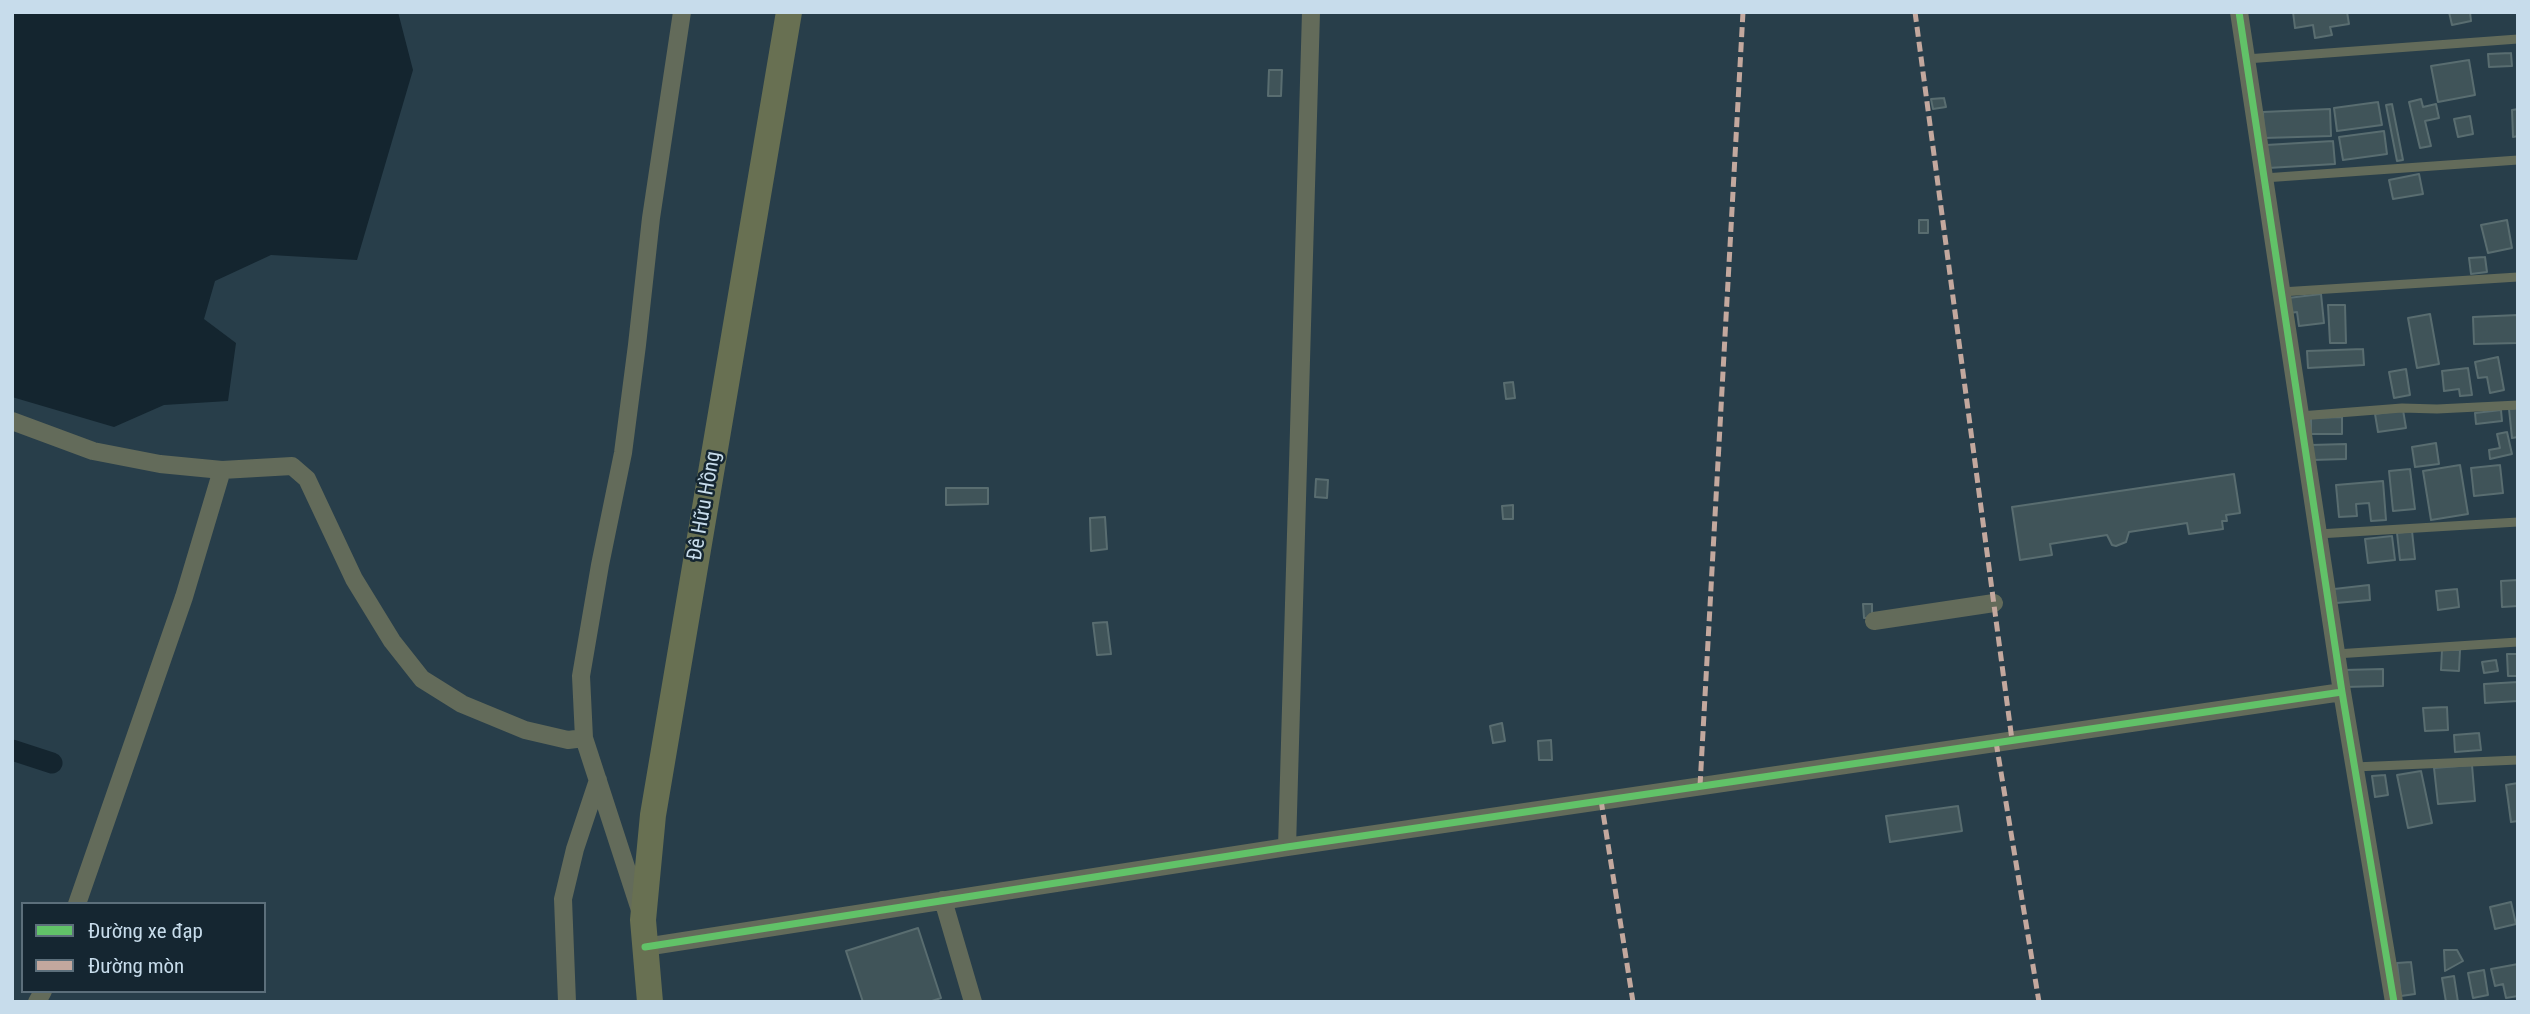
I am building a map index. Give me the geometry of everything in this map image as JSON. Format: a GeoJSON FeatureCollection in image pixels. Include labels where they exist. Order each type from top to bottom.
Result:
{"type":"FeatureCollection","features":[{"type":"Feature","properties":{"kind":"main road","name":"Đê Hữu Hồng"},"geometry":{"type":"LineString","coordinates":[[650,1002],[643,920],[653,815],[789,12]]}},
{"type":"Feature","properties":{"kind":"street"},"geometry":{"type":"LineString","coordinates":[[643,920],[584,738],[581,676],[623,453],[638,345],[651,218],[682,12]]}},
{"type":"Feature","properties":{"kind":"street"},"geometry":{"type":"LineString","coordinates":[[1287,846],[1311,12]]}},
{"type":"Feature","properties":{"kind":"street"},"geometry":{"type":"LineString","coordinates":[[2239,12],[2336,654],[2394,1002]]}},
{"type":"Feature","properties":{"kind":"street"},"geometry":{"type":"LineString","coordinates":[[12,421],[93,451],[160,464],[222,470],[292,466],[307,479],[355,579],[392,641],[422,679],[462,704],[525,730],[568,740],[584,738]]}},
{"type":"Feature","properties":{"kind":"street"},"geometry":{"type":"LineString","coordinates":[[78,902],[184,597],[222,470]]}},
{"type":"Feature","properties":{"kind":"street"},"geometry":{"type":"LineString","coordinates":[[1874,621],[1994,603]]}},
{"type":"Feature","properties":{"kind":"street"},"geometry":{"type":"LineString","coordinates":[[645,947],[1287,846],[2342,692]]}},
{"type":"Feature","properties":{"kind":"street"},"geometry":{"type":"LineString","coordinates":[[567,1002],[563,899],[575,849],[598,780]]}},
{"type":"Feature","properties":{"kind":"street"},"geometry":{"type":"LineString","coordinates":[[943,900],[973,1002]]}},
{"type":"Feature","properties":{"kind":"lane"},"geometry":{"type":"LineString","coordinates":[[2246,59],[2518,39]]}},
{"type":"Feature","properties":{"kind":"lane"},"geometry":{"type":"LineString","coordinates":[[2264,178],[2518,160]]}},
{"type":"Feature","properties":{"kind":"lane"},"geometry":{"type":"LineString","coordinates":[[2281,292],[2518,277]]}},
{"type":"Feature","properties":{"kind":"lane"},"geometry":{"type":"LineString","coordinates":[[2300,416],[2402,408],[2518,405]]}},
{"type":"Feature","properties":{"kind":"lane"},"geometry":{"type":"LineString","coordinates":[[2318,534],[2518,522]]}},
{"type":"Feature","properties":{"kind":"lane"},"geometry":{"type":"LineString","coordinates":[[2336,654],[2518,642]]}},
{"type":"Feature","properties":{"kind":"lane"},"geometry":{"type":"LineString","coordinates":[[2354,767],[2518,760]]}},
{"type":"Feature","properties":{"kind":"water"},"geometry":{"type":"Polygon","coordinates":[[[12,12],[398,12],[413,70],[357,260],[271,255],[215,281],[204,319],[236,343],[228,401],[164,405],[114,427],[12,397],[12,12]]]}},
{"type":"Feature","properties":{"kind":"building"},"geometry":{"type":"Polygon","coordinates":[[[2293,12],[2347,12],[2349,24],[2330,27],[2332,35],[2315,38],[2313,25],[2295,28],[2293,12]]]}},
{"type":"Feature","properties":{"kind":"building"},"geometry":{"type":"Polygon","coordinates":[[[2449,12],[2470,12],[2471,21],[2452,25],[2449,12]]]}},
{"type":"Feature","properties":{"kind":"building"},"geometry":{"type":"Polygon","coordinates":[[[2511,53],[2512,66],[2489,67],[2488,54],[2511,53]]]}},
{"type":"Feature","properties":{"kind":"building"},"geometry":{"type":"Polygon","coordinates":[[[2469,60],[2475,95],[2438,102],[2431,66],[2469,60]]]}},
{"type":"Feature","properties":{"kind":"building"},"geometry":{"type":"Polygon","coordinates":[[[1269,70],[1282,70],[1281,96],[1268,96],[1269,70]]]}},
{"type":"Feature","properties":{"kind":"building"},"geometry":{"type":"Polygon","coordinates":[[[1944,98],[1946,107],[1933,109],[1931,99],[1944,98]]]}},
{"type":"Feature","properties":{"kind":"building"},"geometry":{"type":"Polygon","coordinates":[[[2421,99],[2423,107],[2436,104],[2439,118],[2425,121],[2431,146],[2420,148],[2409,102],[2421,99]]]}},
{"type":"Feature","properties":{"kind":"building"},"geometry":{"type":"Polygon","coordinates":[[[2378,102],[2382,125],[2337,131],[2334,108],[2378,102]]]}},
{"type":"Feature","properties":{"kind":"building"},"geometry":{"type":"Polygon","coordinates":[[[2392,104],[2403,160],[2397,161],[2386,105],[2392,104]]]}},
{"type":"Feature","properties":{"kind":"building"},"geometry":{"type":"Polygon","coordinates":[[[2330,109],[2331,136],[2264,138],[2263,112],[2330,109]]]}},
{"type":"Feature","properties":{"kind":"building"},"geometry":{"type":"Polygon","coordinates":[[[2518,109],[2518,136],[2513,137],[2512,110],[2518,109]]]}},
{"type":"Feature","properties":{"kind":"building"},"geometry":{"type":"Polygon","coordinates":[[[2470,116],[2473,134],[2458,137],[2454,119],[2470,116]]]}},
{"type":"Feature","properties":{"kind":"building"},"geometry":{"type":"Polygon","coordinates":[[[2384,131],[2387,154],[2343,160],[2339,137],[2384,131]]]}},
{"type":"Feature","properties":{"kind":"building"},"geometry":{"type":"Polygon","coordinates":[[[2333,141],[2335,164],[2268,168],[2266,145],[2333,141]]]}},
{"type":"Feature","properties":{"kind":"building"},"geometry":{"type":"Polygon","coordinates":[[[2419,174],[2423,194],[2393,199],[2389,180],[2419,174]]]}},
{"type":"Feature","properties":{"kind":"building"},"geometry":{"type":"Polygon","coordinates":[[[1919,220],[1928,220],[1928,233],[1919,233],[1919,220]]]}},
{"type":"Feature","properties":{"kind":"building"},"geometry":{"type":"Polygon","coordinates":[[[2507,220],[2512,248],[2488,253],[2481,225],[2507,220]]]}},
{"type":"Feature","properties":{"kind":"building"},"geometry":{"type":"Polygon","coordinates":[[[2485,257],[2487,272],[2471,274],[2469,258],[2485,257]]]}},
{"type":"Feature","properties":{"kind":"building"},"geometry":{"type":"Polygon","coordinates":[[[2321,294],[2324,323],[2299,326],[2297,312],[2290,313],[2288,298],[2321,294]]]}},
{"type":"Feature","properties":{"kind":"building"},"geometry":{"type":"Polygon","coordinates":[[[2328,305],[2345,305],[2346,343],[2330,343],[2328,305]]]}},
{"type":"Feature","properties":{"kind":"building"},"geometry":{"type":"Polygon","coordinates":[[[2430,314],[2439,364],[2417,368],[2408,318],[2430,314]]]}},
{"type":"Feature","properties":{"kind":"building"},"geometry":{"type":"Polygon","coordinates":[[[2518,315],[2518,343],[2474,344],[2473,317],[2518,315]]]}},
{"type":"Feature","properties":{"kind":"building"},"geometry":{"type":"Polygon","coordinates":[[[2363,349],[2364,365],[2308,368],[2307,351],[2363,349]]]}},
{"type":"Feature","properties":{"kind":"building"},"geometry":{"type":"Polygon","coordinates":[[[2498,357],[2504,390],[2490,393],[2487,377],[2478,378],[2475,362],[2498,357]]]}},
{"type":"Feature","properties":{"kind":"building"},"geometry":{"type":"Polygon","coordinates":[[[2468,368],[2472,395],[2460,396],[2459,389],[2444,391],[2442,371],[2468,368]]]}},
{"type":"Feature","properties":{"kind":"building"},"geometry":{"type":"Polygon","coordinates":[[[2406,369],[2410,395],[2394,398],[2389,372],[2406,369]]]}},
{"type":"Feature","properties":{"kind":"building"},"geometry":{"type":"Polygon","coordinates":[[[1513,382],[1515,398],[1506,399],[1504,383],[1513,382]]]}},
{"type":"Feature","properties":{"kind":"building"},"geometry":{"type":"Polygon","coordinates":[[[2518,408],[2518,437],[2512,438],[2509,409],[2518,408]]]}},
{"type":"Feature","properties":{"kind":"building"},"geometry":{"type":"Polygon","coordinates":[[[2403,410],[2406,428],[2378,432],[2375,414],[2403,410]]]}},
{"type":"Feature","properties":{"kind":"building"},"geometry":{"type":"Polygon","coordinates":[[[2501,410],[2502,421],[2476,424],[2475,413],[2501,410]]]}},
{"type":"Feature","properties":{"kind":"building"},"geometry":{"type":"Polygon","coordinates":[[[2342,417],[2342,434],[2311,434],[2311,418],[2342,417]]]}},
{"type":"Feature","properties":{"kind":"building"},"geometry":{"type":"Polygon","coordinates":[[[2507,432],[2512,454],[2490,459],[2489,450],[2500,448],[2497,434],[2507,432]]]}},
{"type":"Feature","properties":{"kind":"building"},"geometry":{"type":"Polygon","coordinates":[[[2436,443],[2439,464],[2415,467],[2412,447],[2436,443]]]}},
{"type":"Feature","properties":{"kind":"building"},"geometry":{"type":"Polygon","coordinates":[[[2346,444],[2346,459],[2312,460],[2311,445],[2346,444]]]}},
{"type":"Feature","properties":{"kind":"building"},"geometry":{"type":"Polygon","coordinates":[[[2460,465],[2468,514],[2431,520],[2423,471],[2460,465]]]}},
{"type":"Feature","properties":{"kind":"building"},"geometry":{"type":"Polygon","coordinates":[[[2500,465],[2503,493],[2474,496],[2471,468],[2500,465]]]}},
{"type":"Feature","properties":{"kind":"building"},"geometry":{"type":"Polygon","coordinates":[[[2410,469],[2415,509],[2393,511],[2389,471],[2410,469]]]}},
{"type":"Feature","properties":{"kind":"building"},"geometry":{"type":"Polygon","coordinates":[[[2234,474],[2240,513],[2226,515],[2227,521],[2222,521],[2223,529],[2189,534],[2187,523],[2129,532],[2126,542],[2116,546],[2112,545],[2107,535],[2050,544],[2052,555],[2020,560],[2012,507],[2234,474]]]}},
{"type":"Feature","properties":{"kind":"building"},"geometry":{"type":"Polygon","coordinates":[[[1316,479],[1328,480],[1327,498],[1315,497],[1316,479]]]}},
{"type":"Feature","properties":{"kind":"building"},"geometry":{"type":"Polygon","coordinates":[[[2383,481],[2386,520],[2371,521],[2369,503],[2356,504],[2357,516],[2339,517],[2336,485],[2383,481]]]}},
{"type":"Feature","properties":{"kind":"building"},"geometry":{"type":"Polygon","coordinates":[[[946,488],[988,488],[988,504],[946,505],[946,488]]]}},
{"type":"Feature","properties":{"kind":"building"},"geometry":{"type":"Polygon","coordinates":[[[1513,505],[1513,519],[1503,519],[1502,506],[1513,505]]]}},
{"type":"Feature","properties":{"kind":"building"},"geometry":{"type":"Polygon","coordinates":[[[1105,517],[1107,549],[1091,551],[1090,518],[1105,517]]]}},
{"type":"Feature","properties":{"kind":"building"},"geometry":{"type":"Polygon","coordinates":[[[2412,531],[2415,559],[2400,560],[2397,533],[2412,531]]]}},
{"type":"Feature","properties":{"kind":"building"},"geometry":{"type":"Polygon","coordinates":[[[2392,536],[2395,560],[2368,563],[2365,539],[2392,536]]]}},
{"type":"Feature","properties":{"kind":"building"},"geometry":{"type":"Polygon","coordinates":[[[2518,580],[2518,606],[2502,607],[2501,581],[2518,580]]]}},
{"type":"Feature","properties":{"kind":"building"},"geometry":{"type":"Polygon","coordinates":[[[2369,585],[2370,600],[2336,603],[2334,589],[2369,585]]]}},
{"type":"Feature","properties":{"kind":"building"},"geometry":{"type":"Polygon","coordinates":[[[2457,589],[2459,607],[2438,610],[2436,591],[2457,589]]]}},
{"type":"Feature","properties":{"kind":"building"},"geometry":{"type":"Polygon","coordinates":[[[1863,604],[1872,604],[1872,618],[1864,618],[1863,604]]]}},
{"type":"Feature","properties":{"kind":"building"},"geometry":{"type":"Polygon","coordinates":[[[1107,622],[1111,654],[1097,655],[1093,623],[1107,622]]]}},
{"type":"Feature","properties":{"kind":"building"},"geometry":{"type":"Polygon","coordinates":[[[2442,650],[2460,650],[2459,671],[2441,670],[2442,650]]]}},
{"type":"Feature","properties":{"kind":"building"},"geometry":{"type":"Polygon","coordinates":[[[2507,654],[2518,654],[2518,676],[2508,676],[2507,654]]]}},
{"type":"Feature","properties":{"kind":"building"},"geometry":{"type":"Polygon","coordinates":[[[2496,660],[2498,671],[2484,673],[2482,662],[2496,660]]]}},
{"type":"Feature","properties":{"kind":"building"},"geometry":{"type":"Polygon","coordinates":[[[2383,669],[2383,686],[2345,687],[2344,670],[2383,669]]]}},
{"type":"Feature","properties":{"kind":"building"},"geometry":{"type":"Polygon","coordinates":[[[2518,682],[2518,701],[2485,703],[2484,684],[2518,682]]]}},
{"type":"Feature","properties":{"kind":"building"},"geometry":{"type":"Polygon","coordinates":[[[2447,707],[2448,730],[2425,731],[2423,708],[2447,707]]]}},
{"type":"Feature","properties":{"kind":"building"},"geometry":{"type":"Polygon","coordinates":[[[1502,723],[1505,741],[1493,743],[1490,726],[1502,723]]]}},
{"type":"Feature","properties":{"kind":"building"},"geometry":{"type":"Polygon","coordinates":[[[2479,733],[2481,750],[2455,752],[2454,735],[2479,733]]]}},
{"type":"Feature","properties":{"kind":"building"},"geometry":{"type":"Polygon","coordinates":[[[1551,740],[1552,760],[1539,760],[1538,741],[1551,740]]]}},
{"type":"Feature","properties":{"kind":"building"},"geometry":{"type":"Polygon","coordinates":[[[2472,765],[2475,801],[2438,804],[2434,768],[2472,765]]]}},
{"type":"Feature","properties":{"kind":"building"},"geometry":{"type":"Polygon","coordinates":[[[2421,771],[2432,823],[2408,828],[2397,775],[2421,771]]]}},
{"type":"Feature","properties":{"kind":"building"},"geometry":{"type":"Polygon","coordinates":[[[2385,775],[2388,795],[2375,797],[2372,776],[2385,775]]]}},
{"type":"Feature","properties":{"kind":"building"},"geometry":{"type":"Polygon","coordinates":[[[2518,783],[2518,821],[2511,822],[2506,785],[2518,783]]]}},
{"type":"Feature","properties":{"kind":"building"},"geometry":{"type":"Polygon","coordinates":[[[1958,806],[1962,831],[1890,842],[1886,816],[1958,806]]]}},
{"type":"Feature","properties":{"kind":"building"},"geometry":{"type":"Polygon","coordinates":[[[2511,902],[2516,924],[2495,929],[2490,907],[2511,902]]]}},
{"type":"Feature","properties":{"kind":"building"},"geometry":{"type":"Polygon","coordinates":[[[918,928],[941,998],[929,1002],[863,1002],[846,951],[918,928]]]}},
{"type":"Feature","properties":{"kind":"building"},"geometry":{"type":"Polygon","coordinates":[[[2444,950],[2457,950],[2463,961],[2445,971],[2444,950]]]}},
{"type":"Feature","properties":{"kind":"building"},"geometry":{"type":"Polygon","coordinates":[[[2411,962],[2415,994],[2401,996],[2397,963],[2411,962]]]}},
{"type":"Feature","properties":{"kind":"building"},"geometry":{"type":"Polygon","coordinates":[[[2518,964],[2518,996],[2506,998],[2503,984],[2495,986],[2491,969],[2518,964]]]}},
{"type":"Feature","properties":{"kind":"building"},"geometry":{"type":"Polygon","coordinates":[[[2484,970],[2488,995],[2473,998],[2468,973],[2484,970]]]}},
{"type":"Feature","properties":{"kind":"building"},"geometry":{"type":"Polygon","coordinates":[[[2454,976],[2458,1002],[2446,1002],[2442,978],[2454,976]]]}},
{"type":"Feature","properties":{"kind":"waterway"},"geometry":{"type":"LineString","coordinates":[[12,750],[52,763]]}},
{"type":"Feature","properties":{"kind":"marked path"},"geometry":{"type":"LineString","coordinates":[[1700,786],[1743,12]]}},
{"type":"Feature","properties":{"kind":"marked path"},"geometry":{"type":"LineString","coordinates":[[1915,12],[2012,740]]}},
{"type":"Feature","properties":{"kind":"marked path"},"geometry":{"type":"LineString","coordinates":[[1996,742],[2039,1002]]}},
{"type":"Feature","properties":{"kind":"marked path"},"geometry":{"type":"LineString","coordinates":[[1601,800],[1633,1002]]}},
{"type":"Feature","properties":{"kind":"cycle path"},"geometry":{"type":"LineString","coordinates":[[2239,12],[2342,692],[2394,1002]]}},
{"type":"Feature","properties":{"kind":"cycle path"},"geometry":{"type":"LineString","coordinates":[[645,947],[1287,847],[2342,692]]}}]}
